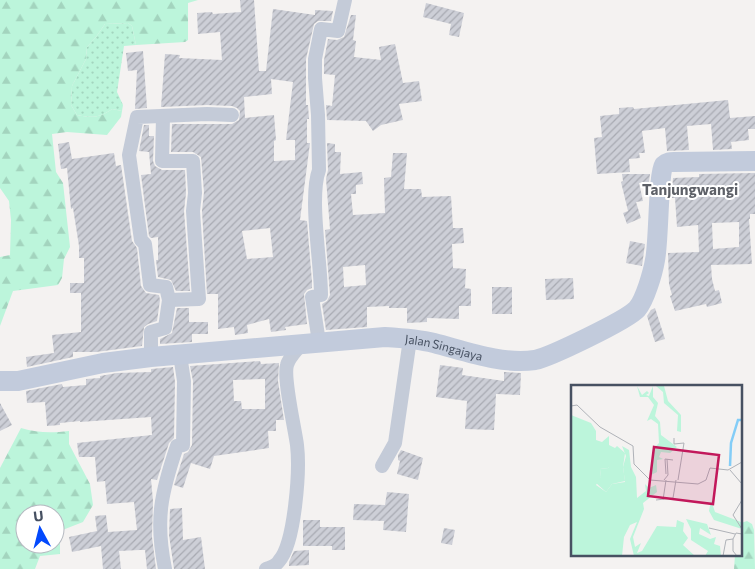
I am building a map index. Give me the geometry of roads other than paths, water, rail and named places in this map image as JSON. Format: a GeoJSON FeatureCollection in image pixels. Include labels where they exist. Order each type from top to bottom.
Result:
{"type":"FeatureCollection","features":[{"type":"Feature","properties":{"kind":"street"},"geometry":{"type":"LineString","coordinates":[[266,569],[276,565],[281,560],[290,539],[296,498],[297,448],[286,378],[286,366],[310,343],[312,297],[321,295],[316,206],[319,170],[315,59],[321,29],[338,31],[345,0]]}},
{"type":"Feature","properties":{"kind":"street"},"geometry":{"type":"LineString","coordinates":[[151,357],[151,332],[165,328],[169,300],[166,287],[150,285],[145,244],[141,240],[129,155],[137,117],[206,114],[232,115]]}},
{"type":"Feature","properties":{"kind":"street"},"geometry":{"type":"LineString","coordinates":[[163,117],[162,161],[193,161],[195,193],[193,211],[200,299],[169,300]]}},
{"type":"Feature","properties":{"kind":"street","name":"Jalan Singajaya"},"geometry":{"type":"LineString","coordinates":[[9,381],[103,363],[151,357],[385,337],[434,343],[466,353],[511,360],[534,360],[550,356],[631,314],[641,303],[655,260],[659,222],[660,180],[663,166],[674,162],[755,161]]}},
{"type":"Feature","properties":{"kind":"street"},"geometry":{"type":"LineString","coordinates":[[382,466],[395,443],[410,339]]}},
{"type":"Feature","properties":{"kind":"street"},"geometry":{"type":"LineString","coordinates":[[166,569],[161,548],[160,505],[176,446],[183,445],[184,381],[180,355]]}},
{"type":"Feature","properties":{"kind":"district","name":"Tanjungwangi"},"geometry":{"type":"Point","coordinates":[690,189]}}]}
